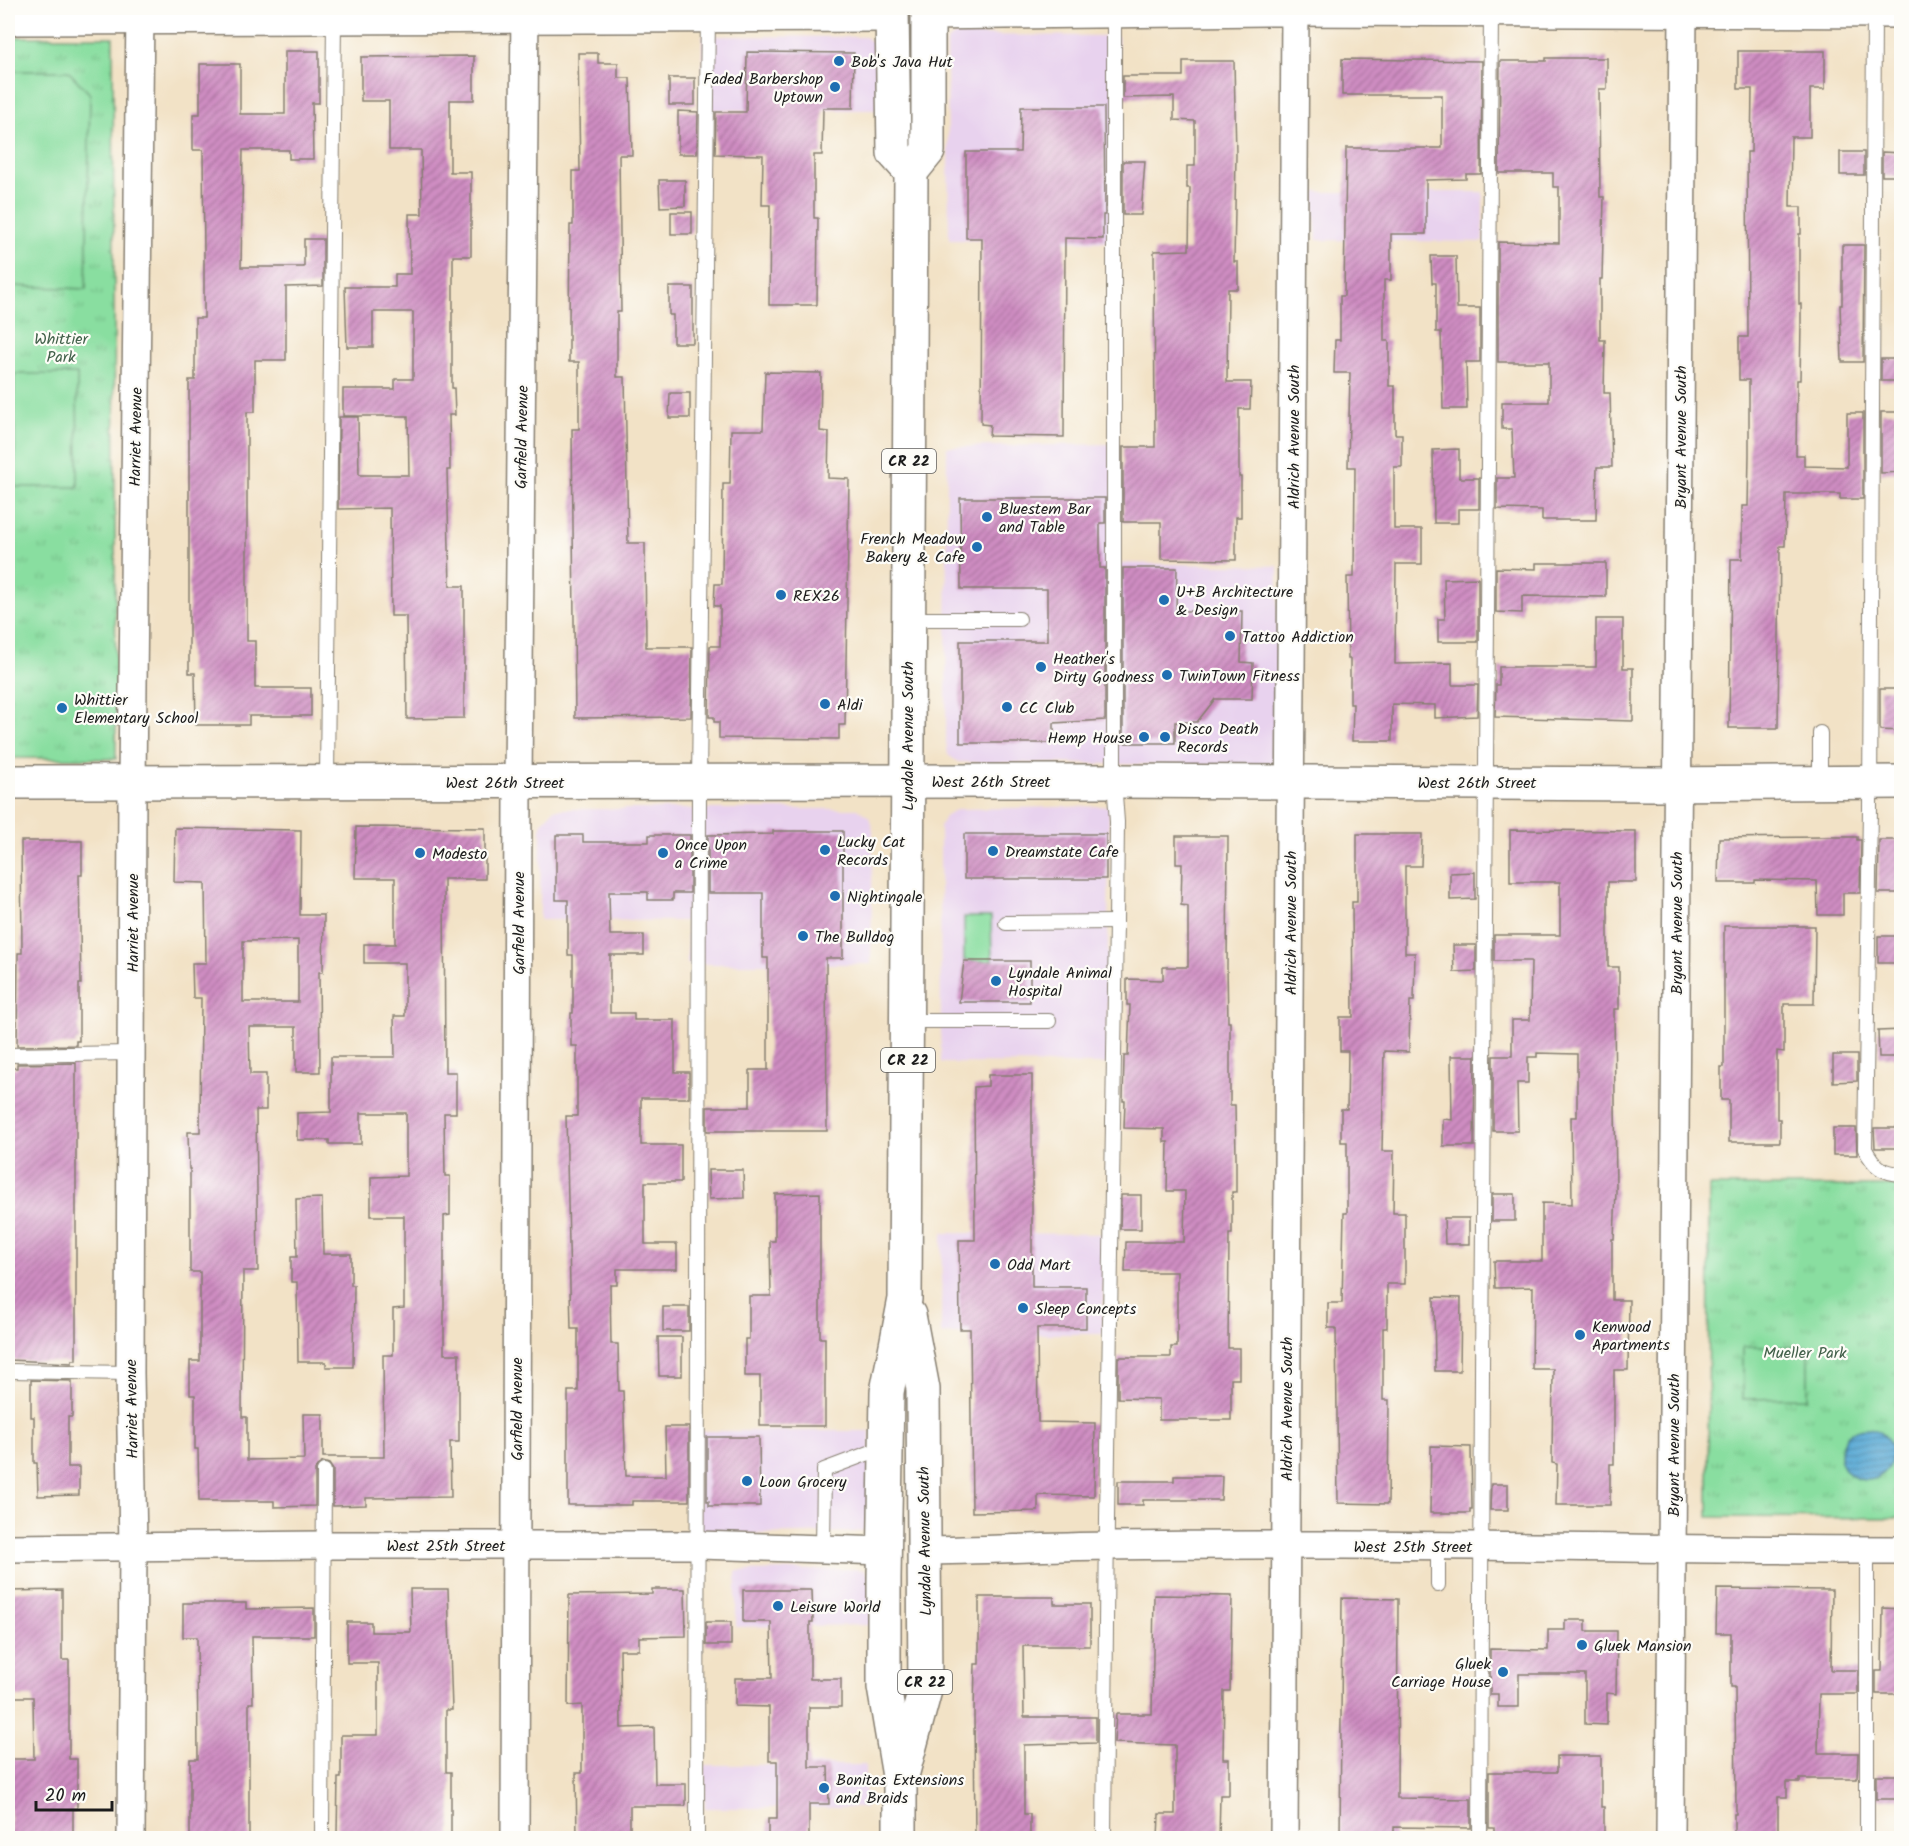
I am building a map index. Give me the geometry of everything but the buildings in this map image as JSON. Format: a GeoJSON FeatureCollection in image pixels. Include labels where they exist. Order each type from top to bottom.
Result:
{"type":"FeatureCollection","features":[{"type":"Feature","properties":{"kind":"main road"},"geometry":{"type":"LineString","coordinates":[[892,13],[894,153],[911,172],[928,151],[928,12]]}},
{"type":"Feature","properties":{"kind":"main road","name":"Lyndale Avenue South"},"geometry":{"type":"LineString","coordinates":[[900,1839],[900,1782],[884,1687],[887,1392],[905,1299],[911,172]]}},
{"type":"Feature","properties":{"kind":"main road","name":"West 26th Street"},"geometry":{"type":"LineString","coordinates":[[8,782],[1291,781],[1677,784],[1886,782]]}},
{"type":"Feature","properties":{"kind":"main road","name":"Lyndale Avenue South"},"geometry":{"type":"LineString","coordinates":[[900,1782],[925,1690],[923,1389],[905,1299]]}},
{"type":"Feature","properties":{"kind":"street","name":"Aldrich Avenue South"},"geometry":{"type":"LineString","coordinates":[[1284,1839],[1295,10]]}},
{"type":"Feature","properties":{"kind":"street"},"geometry":{"type":"LineString","coordinates":[[928,12],[1683,10],[1874,11],[1902,14]]}},
{"type":"Feature","properties":{"kind":"street","name":"Bryant Avenue South"},"geometry":{"type":"LineString","coordinates":[[1670,1839],[1683,10]]}},
{"type":"Feature","properties":{"kind":"street"},"geometry":{"type":"LineString","coordinates":[[8,21],[140,14],[892,13]]}},
{"type":"Feature","properties":{"kind":"street","name":"Harriet Avenue"},"geometry":{"type":"LineString","coordinates":[[131,1839],[132,783],[140,14]]}},
{"type":"Feature","properties":{"kind":"street","name":"Garfield Avenue"},"geometry":{"type":"LineString","coordinates":[[515,1839],[518,781],[525,14]]}},
{"type":"Feature","properties":{"kind":"street","name":"West 25th Street"},"geometry":{"type":"LineString","coordinates":[[8,1548],[699,1545],[885,1551]]}},
{"type":"Feature","properties":{"kind":"street","name":"West 25th Street"},"geometry":{"type":"LineString","coordinates":[[924,1551],[1106,1546],[1481,1546],[1672,1550],[1902,1550]]}},
{"type":"Feature","properties":{"kind":"lane"},"geometry":{"type":"LineString","coordinates":[[1480,1839],[1491,10]]}},
{"type":"Feature","properties":{"kind":"lane"},"geometry":{"type":"LineString","coordinates":[[1104,1839],[1106,1546],[1116,922],[1116,806],[1113,781],[1114,11]]}},
{"type":"Feature","properties":{"kind":"lane"},"geometry":{"type":"LineString","coordinates":[[1874,11],[1879,107],[1886,782],[1865,1149],[1874,1166],[1890,1174],[1902,1174]]}},
{"type":"Feature","properties":{"kind":"lane"},"geometry":{"type":"LineString","coordinates":[[697,1839],[699,781],[708,13]]}},
{"type":"Feature","properties":{"kind":"lane"},"geometry":{"type":"LineString","coordinates":[[327,782],[334,14]]}},
{"type":"Feature","properties":{"kind":"lane"},"geometry":{"type":"LineString","coordinates":[[907,619],[1019,620]]}},
{"type":"Feature","properties":{"kind":"lane"},"geometry":{"type":"LineString","coordinates":[[1820,733],[1820,783]]}},
{"type":"Feature","properties":{"kind":"lane"},"geometry":{"type":"LineString","coordinates":[[1006,922],[1116,922]]}},
{"type":"Feature","properties":{"kind":"lane"},"geometry":{"type":"LineString","coordinates":[[908,1021],[1049,1021]]}},
{"type":"Feature","properties":{"kind":"lane"},"geometry":{"type":"LineString","coordinates":[[8,1055],[131,1053]]}},
{"type":"Feature","properties":{"kind":"lane"},"geometry":{"type":"LineString","coordinates":[[8,1371],[130,1373]]}},
{"type":"Feature","properties":{"kind":"lane"},"geometry":{"type":"LineString","coordinates":[[823,1550],[824,1470],[886,1446]]}},
{"type":"Feature","properties":{"kind":"lane"},"geometry":{"type":"LineString","coordinates":[[322,1839],[324,1471]]}},
{"type":"Feature","properties":{"kind":"lane"},"geometry":{"type":"LineString","coordinates":[[1438,1546],[1438,1585]]}},
{"type":"Feature","properties":{"kind":"lane"},"geometry":{"type":"LineString","coordinates":[[1867,1550],[1867,1839]]}},
{"type":"Feature","properties":{"kind":"shaded area"},"geometry":{"type":"Polygon","coordinates":[[[955,35],[1118,36],[1116,242],[949,240],[947,41],[955,35]]]}},
{"type":"Feature","properties":{"kind":"shaded area"},"geometry":{"type":"Polygon","coordinates":[[[702,36],[865,37],[878,46],[878,110],[703,110],[702,36]]]}},
{"type":"Feature","properties":{"kind":"shaded area"},"geometry":{"type":"Polygon","coordinates":[[[1313,192],[1483,192],[1483,242],[1317,240],[1313,192]]]}},
{"type":"Feature","properties":{"kind":"shaded area"},"geometry":{"type":"Polygon","coordinates":[[[1118,444],[1116,563],[1278,566],[1276,755],[1272,764],[1260,766],[958,762],[948,755],[946,742],[947,447],[1118,444]]]}},
{"type":"Feature","properties":{"kind":"shaded area"},"geometry":{"type":"Polygon","coordinates":[[[1109,806],[1107,1064],[941,1063],[940,826],[946,815],[958,809],[1109,806]]]}},
{"type":"Feature","properties":{"kind":"shaded area"},"geometry":{"type":"Polygon","coordinates":[[[554,809],[858,809],[869,817],[873,830],[871,964],[687,964],[687,921],[540,920],[541,824],[554,809]]]}},
{"type":"Feature","properties":{"kind":"shaded area"},"geometry":{"type":"Polygon","coordinates":[[[942,1233],[1103,1234],[1103,1334],[941,1334],[942,1233]]]}},
{"type":"Feature","properties":{"kind":"shaded area"},"geometry":{"type":"Polygon","coordinates":[[[699,1431],[870,1431],[869,1524],[864,1530],[855,1532],[699,1535],[699,1431]]]}},
{"type":"Feature","properties":{"kind":"shaded area"},"geometry":{"type":"Polygon","coordinates":[[[864,1570],[870,1578],[870,1625],[736,1627],[736,1571],[864,1570]]]}},
{"type":"Feature","properties":{"kind":"shaded area"},"geometry":{"type":"Polygon","coordinates":[[[705,1765],[865,1765],[865,1808],[705,1808],[705,1765]]]}},
{"type":"Feature","properties":{"kind":"green space","name":"Whittier Park"},"geometry":{"type":"Polygon","coordinates":[[[8,37],[113,37],[116,759],[8,758],[8,37]]]}},
{"type":"Feature","properties":{"kind":"green space"},"geometry":{"type":"Polygon","coordinates":[[[8,71],[68,71],[90,94],[86,289],[8,284],[8,71]]]}},
{"type":"Feature","properties":{"kind":"green space"},"geometry":{"type":"Polygon","coordinates":[[[14,374],[77,374],[78,487],[15,487],[14,374]]]}},
{"type":"Feature","properties":{"kind":"green space"},"geometry":{"type":"Polygon","coordinates":[[[964,917],[991,917],[992,961],[964,961],[964,917]]]}},
{"type":"Feature","properties":{"kind":"green space","name":"Mueller Park"},"geometry":{"type":"Polygon","coordinates":[[[1709,1186],[1901,1186],[1901,1518],[1708,1517],[1709,1186]]]}},
{"type":"Feature","properties":{"kind":"green space"},"geometry":{"type":"Polygon","coordinates":[[[1743,1347],[1808,1347],[1808,1398],[1743,1399],[1743,1347]]]}},
{"type":"Feature","properties":{"kind":"water"},"geometry":{"type":"Polygon","coordinates":[[[1861,1428],[1871,1428],[1881,1432],[1888,1439],[1892,1454],[1888,1469],[1881,1476],[1871,1480],[1861,1480],[1851,1476],[1844,1469],[1840,1459],[1840,1449],[1844,1439],[1851,1432],[1861,1428]]]}},
{"type":"Feature","properties":{"kind":"place","name":"Bob's Java Hut"},"geometry":{"type":"Point","coordinates":[839,61]}},
{"type":"Feature","properties":{"kind":"place","name":"Faded Barbershop Uptown"},"geometry":{"type":"Point","coordinates":[835,87]}},
{"type":"Feature","properties":{"kind":"place","name":"Bluestem Bar and Table"},"geometry":{"type":"Point","coordinates":[987,517]}},
{"type":"Feature","properties":{"kind":"place","name":"French Meadow Bakery & Cafe"},"geometry":{"type":"Point","coordinates":[977,547]}},
{"type":"Feature","properties":{"kind":"place","name":"REX26"},"geometry":{"type":"Point","coordinates":[781,595]}},
{"type":"Feature","properties":{"kind":"place","name":"U+B Architecture & Design"},"geometry":{"type":"Point","coordinates":[1164,600]}},
{"type":"Feature","properties":{"kind":"place","name":"Tattoo Addiction"},"geometry":{"type":"Point","coordinates":[1230,636]}},
{"type":"Feature","properties":{"kind":"place","name":"Heather's Dirty Goodness"},"geometry":{"type":"Point","coordinates":[1041,667]}},
{"type":"Feature","properties":{"kind":"place","name":"TwinTown Fitness"},"geometry":{"type":"Point","coordinates":[1167,675]}},
{"type":"Feature","properties":{"kind":"place","name":"Aldi"},"geometry":{"type":"Point","coordinates":[825,704]}},
{"type":"Feature","properties":{"kind":"place","name":"CC Club"},"geometry":{"type":"Point","coordinates":[1007,707]}},
{"type":"Feature","properties":{"kind":"place","name":"Whittier Elementary School"},"geometry":{"type":"Point","coordinates":[62,708]}},
{"type":"Feature","properties":{"kind":"place","name":"Hemp House"},"geometry":{"type":"Point","coordinates":[1144,737]}},
{"type":"Feature","properties":{"kind":"place","name":"Disco Death Records"},"geometry":{"type":"Point","coordinates":[1165,737]}},
{"type":"Feature","properties":{"kind":"place","name":"Lucky Cat Records"},"geometry":{"type":"Point","coordinates":[825,850]}},
{"type":"Feature","properties":{"kind":"place","name":"Dreamstate Cafe"},"geometry":{"type":"Point","coordinates":[993,851]}},
{"type":"Feature","properties":{"kind":"place","name":"Modesto"},"geometry":{"type":"Point","coordinates":[420,853]}},
{"type":"Feature","properties":{"kind":"place","name":"Once Upon a Crime"},"geometry":{"type":"Point","coordinates":[663,853]}},
{"type":"Feature","properties":{"kind":"place","name":"Nightingale"},"geometry":{"type":"Point","coordinates":[835,896]}},
{"type":"Feature","properties":{"kind":"place","name":"The Bulldog"},"geometry":{"type":"Point","coordinates":[803,936]}},
{"type":"Feature","properties":{"kind":"place","name":"Lyndale Animal Hospital"},"geometry":{"type":"Point","coordinates":[996,981]}},
{"type":"Feature","properties":{"kind":"place","name":"Odd Mart"},"geometry":{"type":"Point","coordinates":[995,1264]}},
{"type":"Feature","properties":{"kind":"place","name":"Sleep Concepts"},"geometry":{"type":"Point","coordinates":[1023,1308]}},
{"type":"Feature","properties":{"kind":"place","name":"Kenwood Apartments"},"geometry":{"type":"Point","coordinates":[1580,1335]}},
{"type":"Feature","properties":{"kind":"place","name":"Loon Grocery"},"geometry":{"type":"Point","coordinates":[747,1481]}},
{"type":"Feature","properties":{"kind":"place","name":"Leisure World"},"geometry":{"type":"Point","coordinates":[778,1606]}},
{"type":"Feature","properties":{"kind":"place","name":"Gluek Mansion"},"geometry":{"type":"Point","coordinates":[1582,1645]}},
{"type":"Feature","properties":{"kind":"place","name":"Gluek Carriage House"},"geometry":{"type":"Point","coordinates":[1503,1672]}},
{"type":"Feature","properties":{"kind":"place","name":"Bonitas Extensions and Braids"},"geometry":{"type":"Point","coordinates":[824,1788]}}]}
